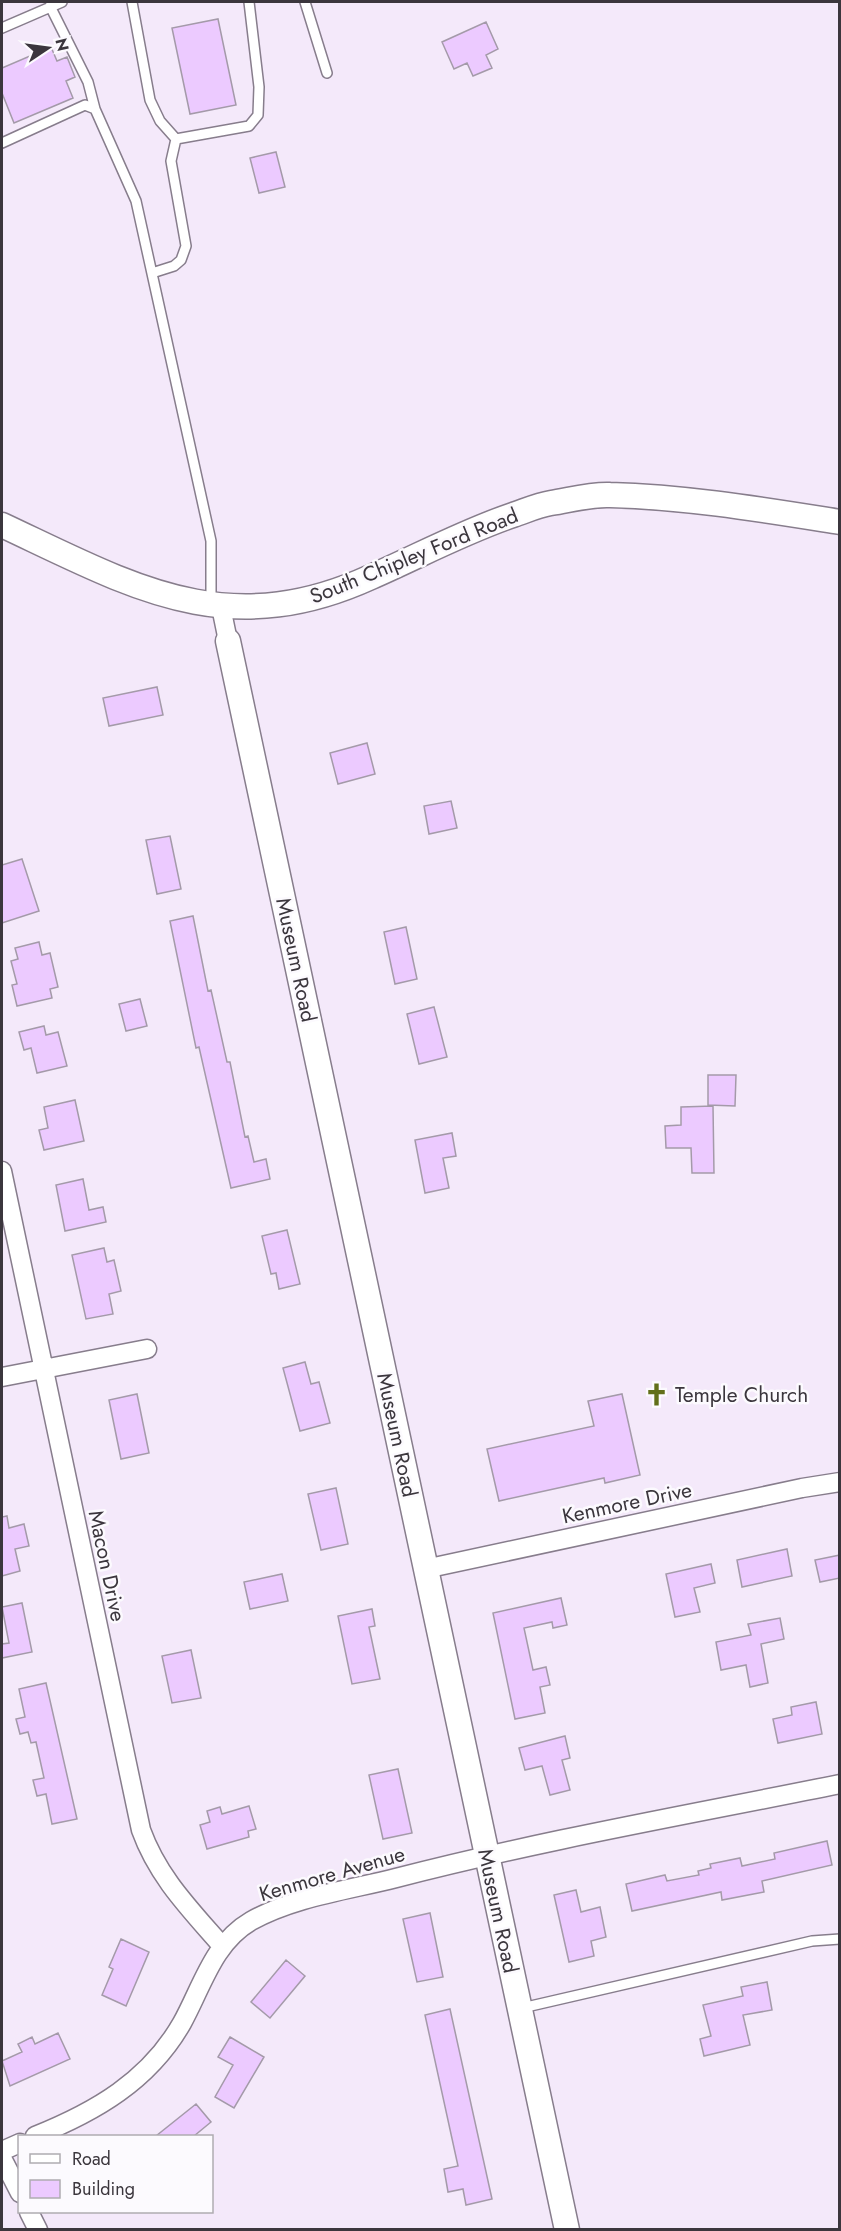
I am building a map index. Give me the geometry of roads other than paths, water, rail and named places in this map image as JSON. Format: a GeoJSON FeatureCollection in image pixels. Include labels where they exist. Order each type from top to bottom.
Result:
{"type":"FeatureCollection","features":[{"type":"Feature","properties":{"kind":"street","name":"South Chipley Ford Road"},"geometry":{"type":"LineString","coordinates":[[2,525],[117,579],[179,600],[216,606],[243,607],[308,600],[369,578],[467,531],[548,503],[608,494],[740,507],[840,522]]}},
{"type":"Feature","properties":{"kind":"street"},"geometry":{"type":"LineString","coordinates":[[216,606],[228,641]]}},
{"type":"Feature","properties":{"kind":"street","name":"Museum Road"},"geometry":{"type":"LineString","coordinates":[[228,641],[567,2229]]}},
{"type":"Feature","properties":{"kind":"street","name":"Macon Drive"},"geometry":{"type":"LineString","coordinates":[[2,1172],[141,1830],[151,1858],[167,1882],[222,1946]]}},
{"type":"Feature","properties":{"kind":"street"},"geometry":{"type":"LineString","coordinates":[[2,1377],[147,1349]]}},
{"type":"Feature","properties":{"kind":"street","name":"Kenmore Drive"},"geometry":{"type":"LineString","coordinates":[[425,1569],[802,1488],[840,1482]]}},
{"type":"Feature","properties":{"kind":"street"},"geometry":{"type":"LineString","coordinates":[[486,1855],[840,1784]]}},
{"type":"Feature","properties":{"kind":"street","name":"Kenmore Avenue"},"geometry":{"type":"LineString","coordinates":[[37,2135],[69,2122],[113,2098],[151,2065],[181,2024],[222,1946],[249,1922],[282,1907],[486,1855]]}},
{"type":"Feature","properties":{"kind":"street"},"geometry":{"type":"LineString","coordinates":[[2,2151],[18,2144]]}},
{"type":"Feature","properties":{"kind":"street"},"geometry":{"type":"LineString","coordinates":[[2,2158],[18,2189]]}},
{"type":"Feature","properties":{"kind":"street"},"geometry":{"type":"LineString","coordinates":[[30,2213],[38,2229]]}},
{"type":"Feature","properties":{"kind":"lane"},"geometry":{"type":"LineString","coordinates":[[2,28],[62,2]]}},
{"type":"Feature","properties":{"kind":"lane"},"geometry":{"type":"LineString","coordinates":[[132,2],[150,100],[160,121],[176,140]]}},
{"type":"Feature","properties":{"kind":"lane"},"geometry":{"type":"LineString","coordinates":[[176,140],[249,126],[258,115],[259,87],[249,2]]}},
{"type":"Feature","properties":{"kind":"lane"},"geometry":{"type":"LineString","coordinates":[[305,2],[327,73]]}},
{"type":"Feature","properties":{"kind":"lane"},"geometry":{"type":"LineString","coordinates":[[50,6],[88,82],[95,109],[136,201],[211,541],[216,606]]}},
{"type":"Feature","properties":{"kind":"lane"},"geometry":{"type":"LineString","coordinates":[[2,143],[85,105],[95,109]]}},
{"type":"Feature","properties":{"kind":"lane"},"geometry":{"type":"LineString","coordinates":[[152,273],[174,266],[181,260],[186,246],[171,161],[176,140]]}},
{"type":"Feature","properties":{"kind":"lane"},"geometry":{"type":"LineString","coordinates":[[519,2009],[812,1941],[840,1939]]}},
{"type":"Feature","properties":{"kind":"place","name":"Temple Church"},"geometry":{"type":"Point","coordinates":[657,1395]}}]}
